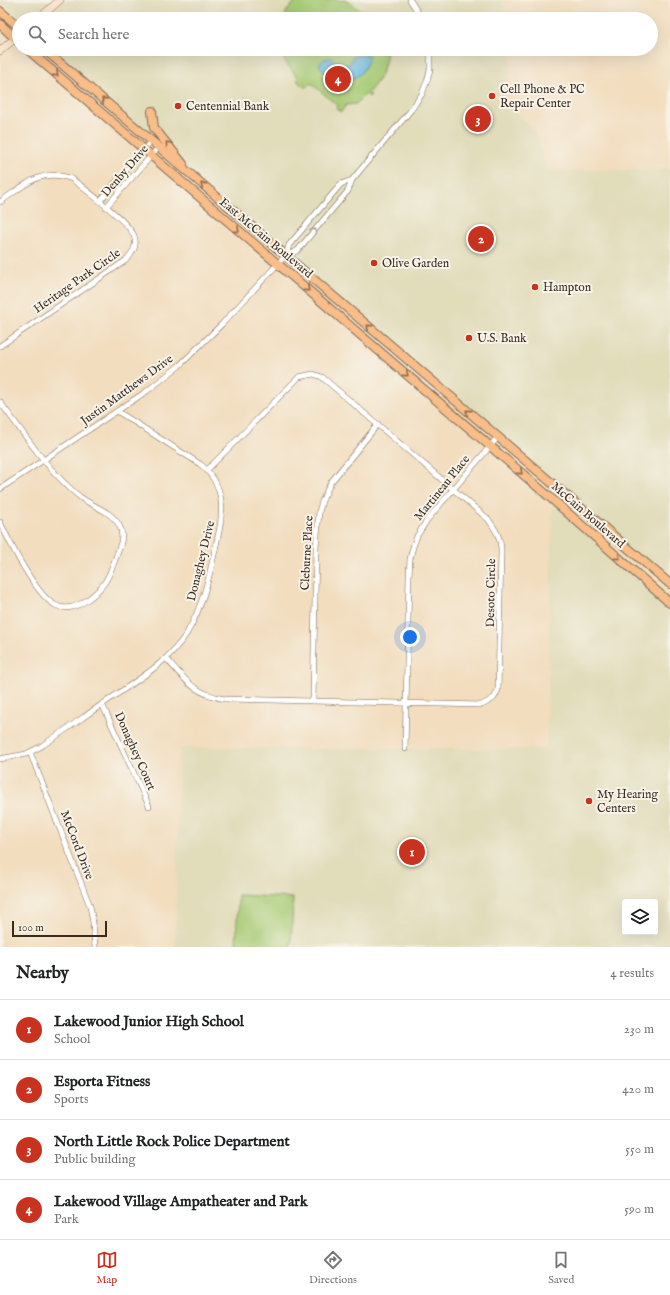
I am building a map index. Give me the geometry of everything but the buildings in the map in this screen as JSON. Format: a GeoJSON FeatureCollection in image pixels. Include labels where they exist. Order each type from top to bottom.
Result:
{"type":"FeatureCollection","features":[{"type":"Feature","properties":{"kind":"main road"},"geometry":{"type":"LineString","coordinates":[[0,11],[12,21]]}},
{"type":"Feature","properties":{"kind":"main road"},"geometry":{"type":"LineString","coordinates":[[0,24],[12,33]]}},
{"type":"Feature","properties":{"kind":"main road","name":"East McCain Boulevard"},"geometry":{"type":"LineString","coordinates":[[35,56],[490,446]]}},
{"type":"Feature","properties":{"kind":"main road","name":"East McCain Boulevard"},"geometry":{"type":"LineString","coordinates":[[52,56],[498,437]]}},
{"type":"Feature","properties":{"kind":"main road"},"geometry":{"type":"LineString","coordinates":[[152,111],[154,128],[190,174]]}},
{"type":"Feature","properties":{"kind":"main road","name":"McCain Boulevard"},"geometry":{"type":"LineString","coordinates":[[498,437],[670,584]]}},
{"type":"Feature","properties":{"kind":"main road","name":"McCain Boulevard"},"geometry":{"type":"LineString","coordinates":[[490,446],[670,603]]}},
{"type":"Feature","properties":{"kind":"street"},"geometry":{"type":"LineString","coordinates":[[46,12],[60,0]]}},
{"type":"Feature","properties":{"kind":"street"},"geometry":{"type":"LineString","coordinates":[[410,0],[418,12]]}},
{"type":"Feature","properties":{"kind":"street"},"geometry":{"type":"LineString","coordinates":[[0,52],[12,43]]}},
{"type":"Feature","properties":{"kind":"street"},"geometry":{"type":"LineString","coordinates":[[286,256],[289,245],[341,184],[352,180],[411,110],[422,94],[430,68],[430,56]]}},
{"type":"Feature","properties":{"kind":"street","name":"Denby Drive"},"geometry":{"type":"LineString","coordinates":[[100,201],[151,141]]}},
{"type":"Feature","properties":{"kind":"street","name":"Denby Drive"},"geometry":{"type":"LineString","coordinates":[[106,207],[158,147]]}},
{"type":"Feature","properties":{"kind":"street","name":"Heritage Park Circle"},"geometry":{"type":"LineString","coordinates":[[0,202],[32,180],[50,174],[63,175],[72,179],[100,201],[130,228],[134,234],[135,245],[132,255],[126,261],[0,346]]}},
{"type":"Feature","properties":{"kind":"street","name":"Justin Matthews Drive"},"geometry":{"type":"LineString","coordinates":[[0,489],[147,391],[179,366],[222,324],[278,263],[286,256],[297,251],[348,191],[352,180]]}},
{"type":"Feature","properties":{"kind":"street","name":"Desoto Circle"},"geometry":{"type":"LineString","coordinates":[[166,658],[187,682],[196,689],[204,694],[225,699],[482,705],[494,698],[498,690],[500,675],[501,541],[499,535],[488,519],[322,377],[307,374],[299,377],[207,470]]}},
{"type":"Feature","properties":{"kind":"street"},"geometry":{"type":"LineString","coordinates":[[0,402],[44,460],[64,483],[81,498],[112,516],[120,526],[121,544],[104,582],[91,596],[79,605],[70,608],[56,606],[50,602],[40,590],[22,564],[0,522]]}},
{"type":"Feature","properties":{"kind":"street","name":"Donaghey Drive"},"geometry":{"type":"LineString","coordinates":[[0,759],[30,752],[58,736],[146,674],[166,658],[186,634],[200,607],[219,535],[222,511],[221,500],[216,483],[207,470],[200,464],[117,411]]}},
{"type":"Feature","properties":{"kind":"street","name":"Cleburne Place"},"geometry":{"type":"LineString","coordinates":[[313,701],[316,546],[319,512],[322,501],[331,482],[378,424]]}},
{"type":"Feature","properties":{"kind":"street","name":"Martineau Place"},"geometry":{"type":"LineString","coordinates":[[405,748],[410,559],[418,536],[427,520],[498,437]]}},
{"type":"Feature","properties":{"kind":"street","name":"Donaghey Court"},"geometry":{"type":"LineString","coordinates":[[102,704],[149,806]]}},
{"type":"Feature","properties":{"kind":"street","name":"McCord Drive"},"geometry":{"type":"LineString","coordinates":[[30,752],[90,906],[95,947]]}},
{"type":"Feature","properties":{"kind":"shaded area"},"geometry":{"type":"Polygon","coordinates":[[[0,0],[502,0],[505,12],[12,12],[12,21],[0,12],[0,0]]]}},
{"type":"Feature","properties":{"kind":"shaded area"},"geometry":{"type":"Polygon","coordinates":[[[53,56],[510,56],[511,68],[505,101],[534,129],[547,169],[558,171],[670,169],[670,584],[53,56]]]}},
{"type":"Feature","properties":{"kind":"shaded area"},"geometry":{"type":"Polygon","coordinates":[[[553,500],[670,601],[670,947],[175,947],[179,748],[546,749],[553,500]]]}},
{"type":"Feature","properties":{"kind":"green space"},"geometry":{"type":"Polygon","coordinates":[[[293,0],[345,0],[363,12],[286,12],[294,3],[293,0]]]}},
{"type":"Feature","properties":{"kind":"green space"},"geometry":{"type":"Polygon","coordinates":[[[283,56],[386,56],[382,73],[368,93],[371,95],[369,97],[366,94],[356,104],[346,105],[341,112],[336,109],[338,106],[311,83],[306,88],[297,81],[299,78],[285,62],[283,56]]]}},
{"type":"Feature","properties":{"kind":"green space"},"geometry":{"type":"Polygon","coordinates":[[[238,895],[293,898],[291,947],[236,947],[238,895]]]}},
{"type":"Feature","properties":{"kind":"water"},"geometry":{"type":"Polygon","coordinates":[[[354,56],[369,56],[366,66],[360,73],[355,78],[348,80],[334,79],[323,70],[319,64],[324,59],[332,58],[338,64],[344,66],[352,60],[354,56]]]}},
{"type":"Feature","properties":{"kind":"place","name":"Lakewood Village Ampatheater and Park"},"geometry":{"type":"Point","coordinates":[338,79]}},
{"type":"Feature","properties":{"kind":"place","name":"Cell Phone & PC Repair Center"},"geometry":{"type":"Point","coordinates":[492,96]}},
{"type":"Feature","properties":{"kind":"place","name":"Centennial Bank"},"geometry":{"type":"Point","coordinates":[178,106]}},
{"type":"Feature","properties":{"kind":"place","name":"North Little Rock Police Department"},"geometry":{"type":"Point","coordinates":[478,119]}},
{"type":"Feature","properties":{"kind":"place","name":"Esporta Fitness"},"geometry":{"type":"Point","coordinates":[481,239]}},
{"type":"Feature","properties":{"kind":"place","name":"Olive Garden"},"geometry":{"type":"Point","coordinates":[374,263]}},
{"type":"Feature","properties":{"kind":"place","name":"Hampton"},"geometry":{"type":"Point","coordinates":[535,287]}},
{"type":"Feature","properties":{"kind":"place","name":"U.S. Bank"},"geometry":{"type":"Point","coordinates":[469,338]}},
{"type":"Feature","properties":{"kind":"place","name":"My Hearing Centers"},"geometry":{"type":"Point","coordinates":[589,801]}},
{"type":"Feature","properties":{"kind":"place","name":"Lakewood Junior High School"},"geometry":{"type":"Point","coordinates":[412,852]}}]}
